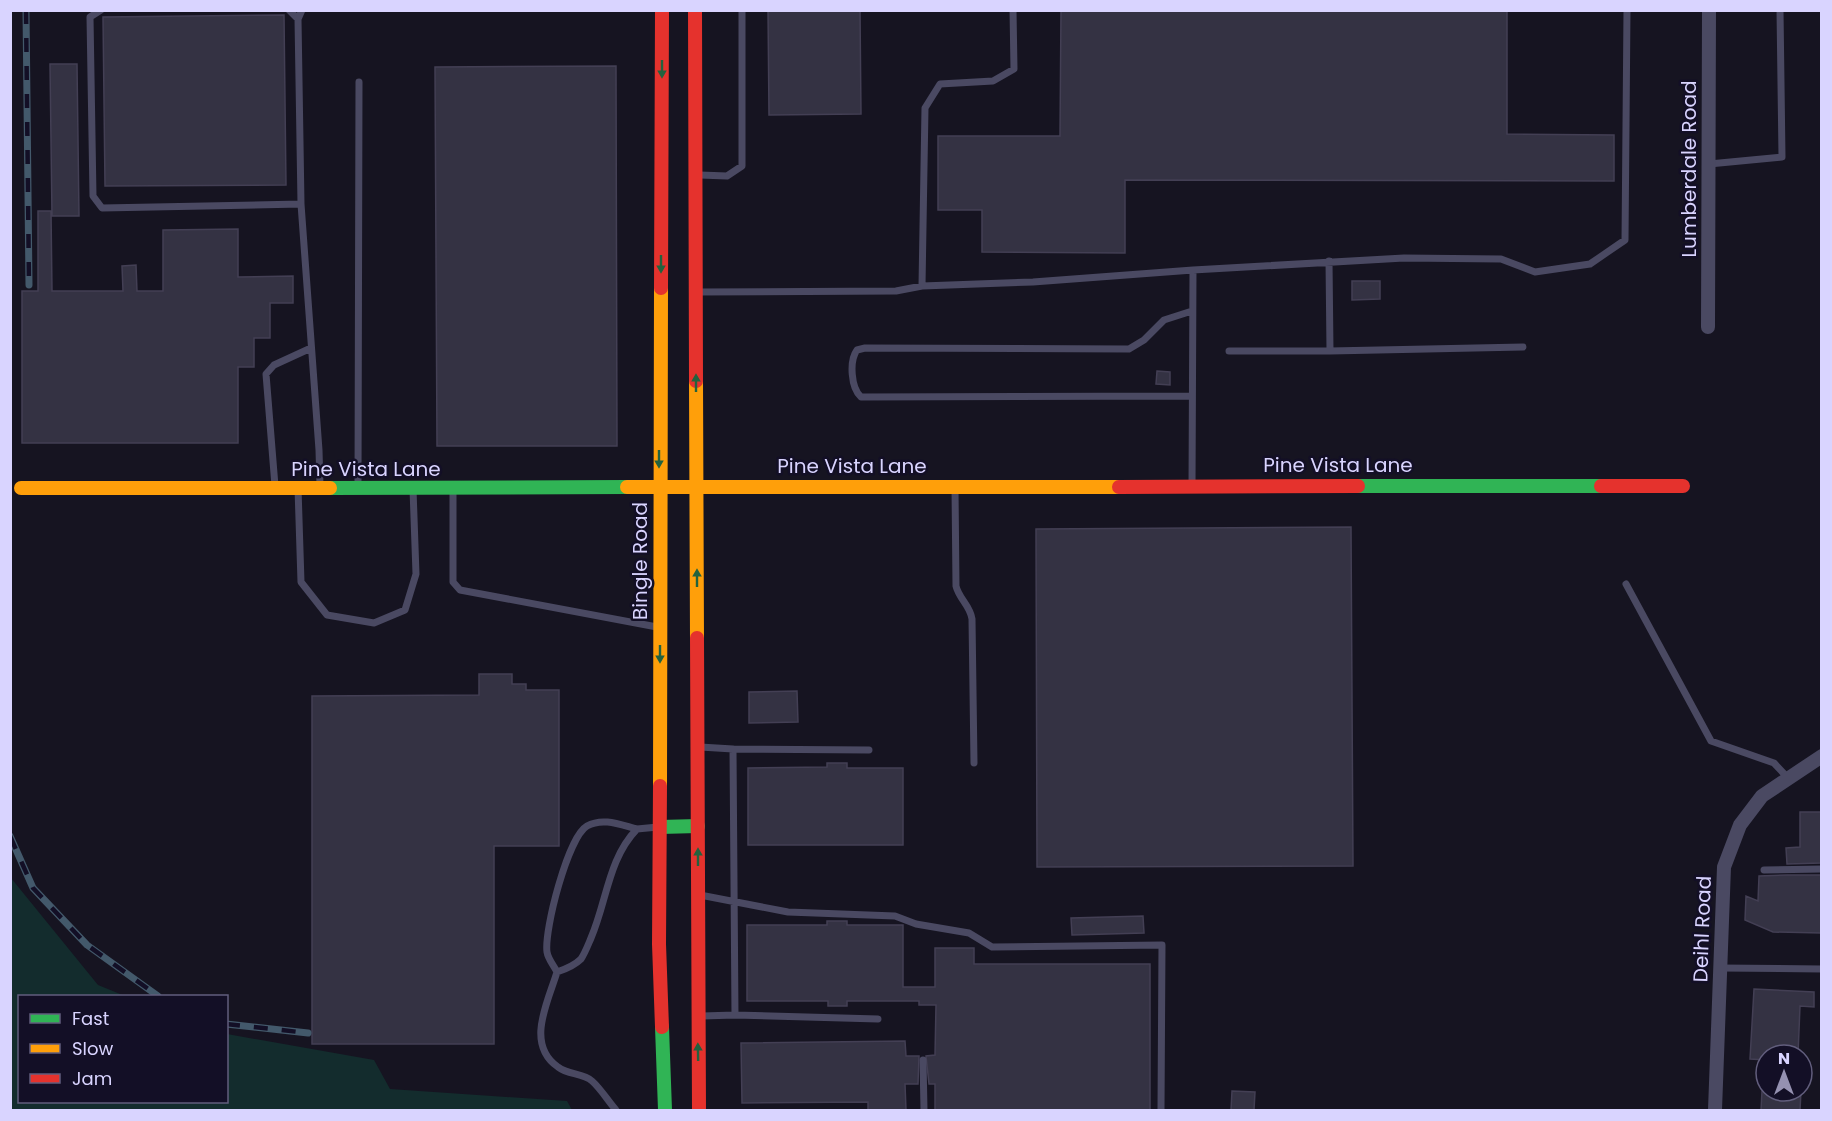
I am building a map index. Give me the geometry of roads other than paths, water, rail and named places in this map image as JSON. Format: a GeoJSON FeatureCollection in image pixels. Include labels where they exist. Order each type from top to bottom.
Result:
{"type":"FeatureCollection","features":[{"type":"Feature","properties":{"kind":"main road","name":"Bingle Road"},"geometry":{"type":"LineString","coordinates":[[662,10],[678,174],[696,292],[699,1110]]}},
{"type":"Feature","properties":{"kind":"main road","name":"Bingle Road"},"geometry":{"type":"LineString","coordinates":[[665,1110],[659,944],[659,486],[678,174],[695,10]]}},
{"type":"Feature","properties":{"kind":"main road","name":"Pine Vista Lane"},"geometry":{"type":"LineString","coordinates":[[21,488],[955,485],[1683,486]]}},
{"type":"Feature","properties":{"kind":"main road"},"geometry":{"type":"LineString","coordinates":[[660,827],[698,825]]}},
{"type":"Feature","properties":{"kind":"street","name":"Lumberdale Road"},"geometry":{"type":"LineString","coordinates":[[1708,327],[1709,10]]}},
{"type":"Feature","properties":{"kind":"street","name":"Deihl Road"},"geometry":{"type":"LineString","coordinates":[[1715,1110],[1724,867],[1740,825],[1762,796],[1821,756]]}},
{"type":"Feature","properties":{"kind":"lane"},"geometry":{"type":"LineString","coordinates":[[82,10],[90,17],[93,196],[102,208],[301,204]]}},
{"type":"Feature","properties":{"kind":"lane"},"geometry":{"type":"LineString","coordinates":[[90,17],[101,10]]}},
{"type":"Feature","properties":{"kind":"lane"},"geometry":{"type":"LineString","coordinates":[[290,10],[298,19]]}},
{"type":"Feature","properties":{"kind":"lane"},"geometry":{"type":"LineString","coordinates":[[302,10],[298,19],[301,204],[320,488]]}},
{"type":"Feature","properties":{"kind":"lane"},"geometry":{"type":"LineString","coordinates":[[678,174],[727,177],[742,166],[742,10]]}},
{"type":"Feature","properties":{"kind":"lane"},"geometry":{"type":"LineString","coordinates":[[922,286],[925,108],[940,84],[993,81],[1014,69],[1013,10]]}},
{"type":"Feature","properties":{"kind":"lane"},"geometry":{"type":"LineString","coordinates":[[696,292],[896,291],[922,286],[1033,282],[1329,261],[1404,258],[1501,259],[1535,272],[1590,264],[1625,240],[1627,10]]}},
{"type":"Feature","properties":{"kind":"lane"},"geometry":{"type":"LineString","coordinates":[[1708,164],[1782,157],[1780,10]]}},
{"type":"Feature","properties":{"kind":"lane"},"geometry":{"type":"LineString","coordinates":[[358,488],[359,82]]}},
{"type":"Feature","properties":{"kind":"lane"},"geometry":{"type":"LineString","coordinates":[[1329,261],[1330,351]]}},
{"type":"Feature","properties":{"kind":"lane"},"geometry":{"type":"LineString","coordinates":[[1192,485],[1193,270]]}},
{"type":"Feature","properties":{"kind":"lane"},"geometry":{"type":"LineString","coordinates":[[1192,311],[1164,320],[1144,340],[1129,349],[865,348],[854,355],[853,371],[854,384],[861,397],[1192,396]]}},
{"type":"Feature","properties":{"kind":"lane"},"geometry":{"type":"LineString","coordinates":[[1228,351],[1523,347]]}},
{"type":"Feature","properties":{"kind":"lane"},"geometry":{"type":"LineString","coordinates":[[275,488],[266,374],[274,365],[311,348]]}},
{"type":"Feature","properties":{"kind":"lane"},"geometry":{"type":"LineString","coordinates":[[955,485],[956,586],[959,595],[971,610],[972,619],[974,763]]}},
{"type":"Feature","properties":{"kind":"lane"},"geometry":{"type":"LineString","coordinates":[[298,488],[301,582],[327,615],[374,623],[405,610],[416,574],[413,488]]}},
{"type":"Feature","properties":{"kind":"lane"},"geometry":{"type":"LineString","coordinates":[[453,488],[453,582],[460,590],[659,627]]}},
{"type":"Feature","properties":{"kind":"lane"},"geometry":{"type":"LineString","coordinates":[[1626,584],[1711,741],[1774,763],[1787,777]]}},
{"type":"Feature","properties":{"kind":"lane"},"geometry":{"type":"LineString","coordinates":[[698,747],[869,750]]}},
{"type":"Feature","properties":{"kind":"lane"},"geometry":{"type":"LineString","coordinates":[[733,749],[736,904],[735,1015]]}},
{"type":"Feature","properties":{"kind":"lane"},"geometry":{"type":"LineString","coordinates":[[616,1110],[593,1082],[557,1067],[542,1047],[541,1024],[557,972],[547,953],[547,936],[573,841],[588,826],[608,821],[637,828],[660,827]]}},
{"type":"Feature","properties":{"kind":"lane"},"geometry":{"type":"LineString","coordinates":[[557,972],[571,967],[582,957],[594,931],[616,860],[627,839],[637,828]]}},
{"type":"Feature","properties":{"kind":"lane"},"geometry":{"type":"LineString","coordinates":[[1764,870],[1821,869]]}},
{"type":"Feature","properties":{"kind":"lane"},"geometry":{"type":"LineString","coordinates":[[698,895],[788,912],[895,916],[916,924],[969,933],[992,946],[1162,945],[1161,1110]]}},
{"type":"Feature","properties":{"kind":"lane"},"geometry":{"type":"LineString","coordinates":[[1720,968],[1821,969]]}},
{"type":"Feature","properties":{"kind":"lane"},"geometry":{"type":"LineString","coordinates":[[697,1016],[878,1019]]}},
{"type":"Feature","properties":{"kind":"lane"},"geometry":{"type":"LineString","coordinates":[[923,1060],[924,1110]]}},
{"type":"Feature","properties":{"kind":"railway"},"geometry":{"type":"LineString","coordinates":[[26,10],[29,285]]}},
{"type":"Feature","properties":{"kind":"railway"},"geometry":{"type":"LineString","coordinates":[[10,836],[33,888],[87,945],[157,995]]}},
{"type":"Feature","properties":{"kind":"railway"},"geometry":{"type":"LineString","coordinates":[[228,1024],[308,1033]]}}]}
